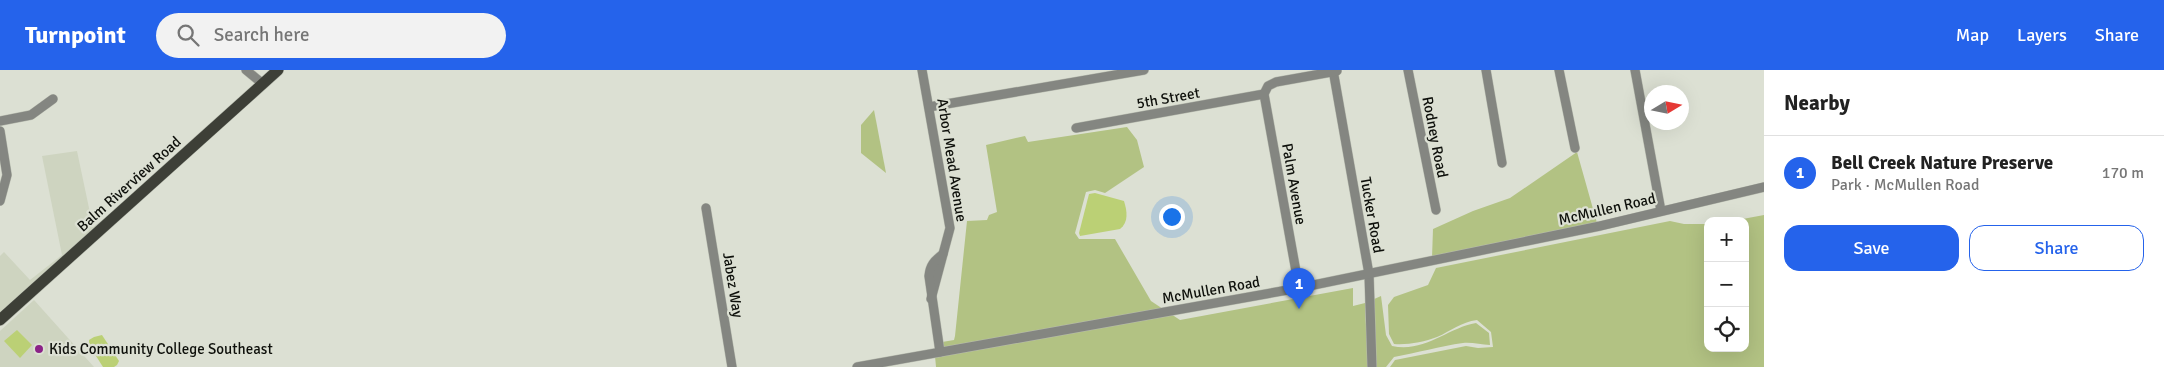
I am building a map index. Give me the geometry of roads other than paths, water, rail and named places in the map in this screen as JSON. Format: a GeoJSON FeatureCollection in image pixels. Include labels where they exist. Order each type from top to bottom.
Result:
{"type":"FeatureCollection","features":[{"type":"Feature","properties":{"kind":"main road","name":"Balm Riverview Road"},"geometry":{"type":"LineString","coordinates":[[0,320],[278,70]]}},
{"type":"Feature","properties":{"kind":"street"},"geometry":{"type":"LineString","coordinates":[[246,70],[263,84]]}},
{"type":"Feature","properties":{"kind":"street","name":"Arbor Mead Avenue"},"geometry":{"type":"LineString","coordinates":[[922,70],[950,221],[949,234],[943,254],[945,266],[943,276],[931,299]]}},
{"type":"Feature","properties":{"kind":"street"},"geometry":{"type":"LineString","coordinates":[[930,107],[1141,70]]}},
{"type":"Feature","properties":{"kind":"street","name":"Rodney Road"},"geometry":{"type":"LineString","coordinates":[[1408,70],[1436,210]]}},
{"type":"Feature","properties":{"kind":"street"},"geometry":{"type":"LineString","coordinates":[[1486,70],[1502,163]]}},
{"type":"Feature","properties":{"kind":"street"},"geometry":{"type":"LineString","coordinates":[[1559,70],[1574,148]]}},
{"type":"Feature","properties":{"kind":"street"},"geometry":{"type":"LineString","coordinates":[[1635,70],[1661,211]]}},
{"type":"Feature","properties":{"kind":"street","name":"5th Street"},"geometry":{"type":"LineString","coordinates":[[1076,128],[1266,90],[1276,82],[1335,71]]}},
{"type":"Feature","properties":{"kind":"street","name":"Tucker Road"},"geometry":{"type":"LineString","coordinates":[[1335,71],[1369,274],[1372,367]]}},
{"type":"Feature","properties":{"kind":"street","name":"Palm Avenue"},"geometry":{"type":"LineString","coordinates":[[1266,90],[1299,288]]}},
{"type":"Feature","properties":{"kind":"street"},"geometry":{"type":"LineString","coordinates":[[0,121],[31,115],[53,99]]}},
{"type":"Feature","properties":{"kind":"street"},"geometry":{"type":"LineString","coordinates":[[0,131],[7,175],[0,201]]}},
{"type":"Feature","properties":{"kind":"street","name":"McMullen Road"},"geometry":{"type":"LineString","coordinates":[[857,367],[1299,288],[1764,189]]}},
{"type":"Feature","properties":{"kind":"street","name":"Jabez Way"},"geometry":{"type":"LineString","coordinates":[[706,208],[732,367]]}},
{"type":"Feature","properties":{"kind":"street","name":"Arbor Mead Avenue"},"geometry":{"type":"LineString","coordinates":[[940,352],[929,276],[930,266],[943,254]]}},
{"type":"Feature","properties":{"kind":"place","name":"Bell Creek Nature Preserve"},"geometry":{"type":"Point","coordinates":[1299,309]}},
{"type":"Feature","properties":{"kind":"place","name":"Kids Community College Southeast"},"geometry":{"type":"Point","coordinates":[39,349]}}]}
